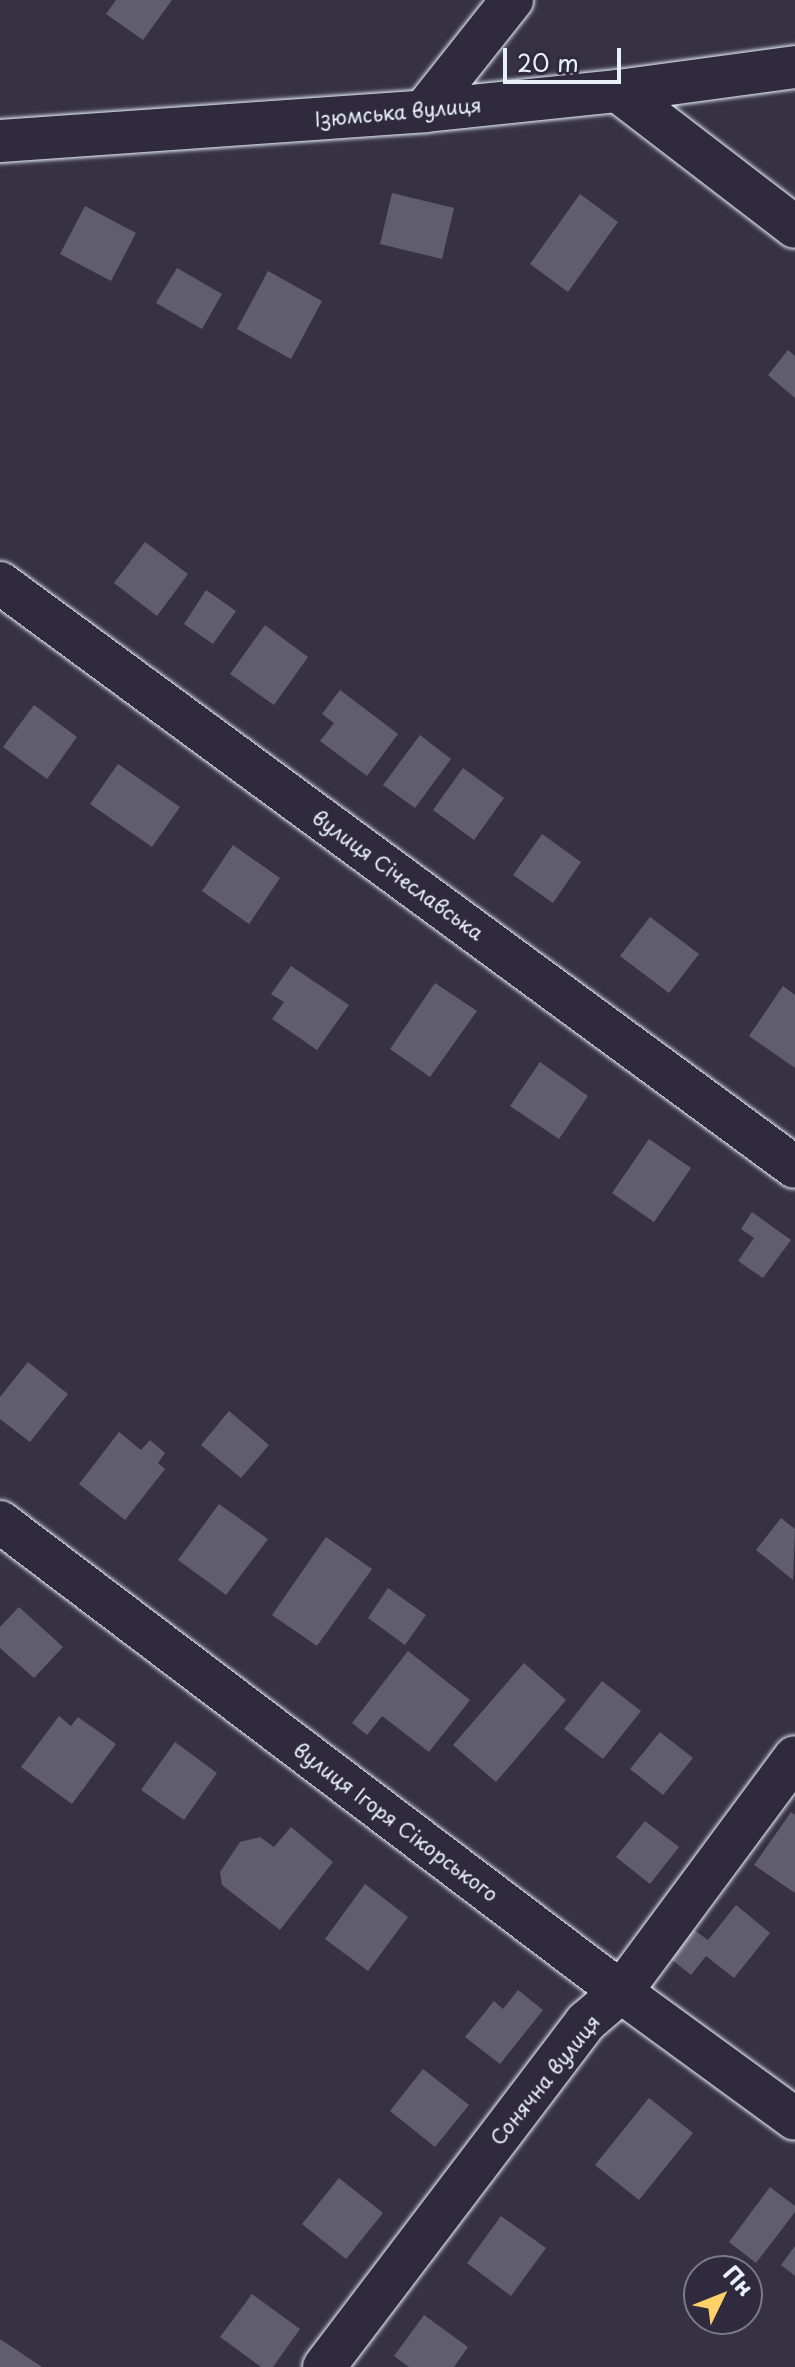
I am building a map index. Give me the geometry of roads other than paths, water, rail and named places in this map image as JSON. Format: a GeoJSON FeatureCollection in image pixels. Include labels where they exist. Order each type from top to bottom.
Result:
{"type":"FeatureCollection","features":[{"type":"Feature","properties":{"kind":"street"},"geometry":{"type":"LineString","coordinates":[[424,111],[512,0]]}},
{"type":"Feature","properties":{"kind":"street","name":"Ізюмська вулиця"},"geometry":{"type":"LineString","coordinates":[[0,141],[424,111],[618,91],[795,67]]}},
{"type":"Feature","properties":{"kind":"street"},"geometry":{"type":"LineString","coordinates":[[618,91],[795,227]]}},
{"type":"Feature","properties":{"kind":"street","name":"вулиця Січеславська"},"geometry":{"type":"LineString","coordinates":[[0,583],[795,1167]]}},
{"type":"Feature","properties":{"kind":"street","name":"вулиця Ігоря Сікорського"},"geometry":{"type":"LineString","coordinates":[[0,1522],[621,1992],[795,2119]]}},
{"type":"Feature","properties":{"kind":"street","name":"Сонячна вулиця"},"geometry":{"type":"LineString","coordinates":[[324,2367],[586,2022],[621,1992],[795,1757]]}}]}
